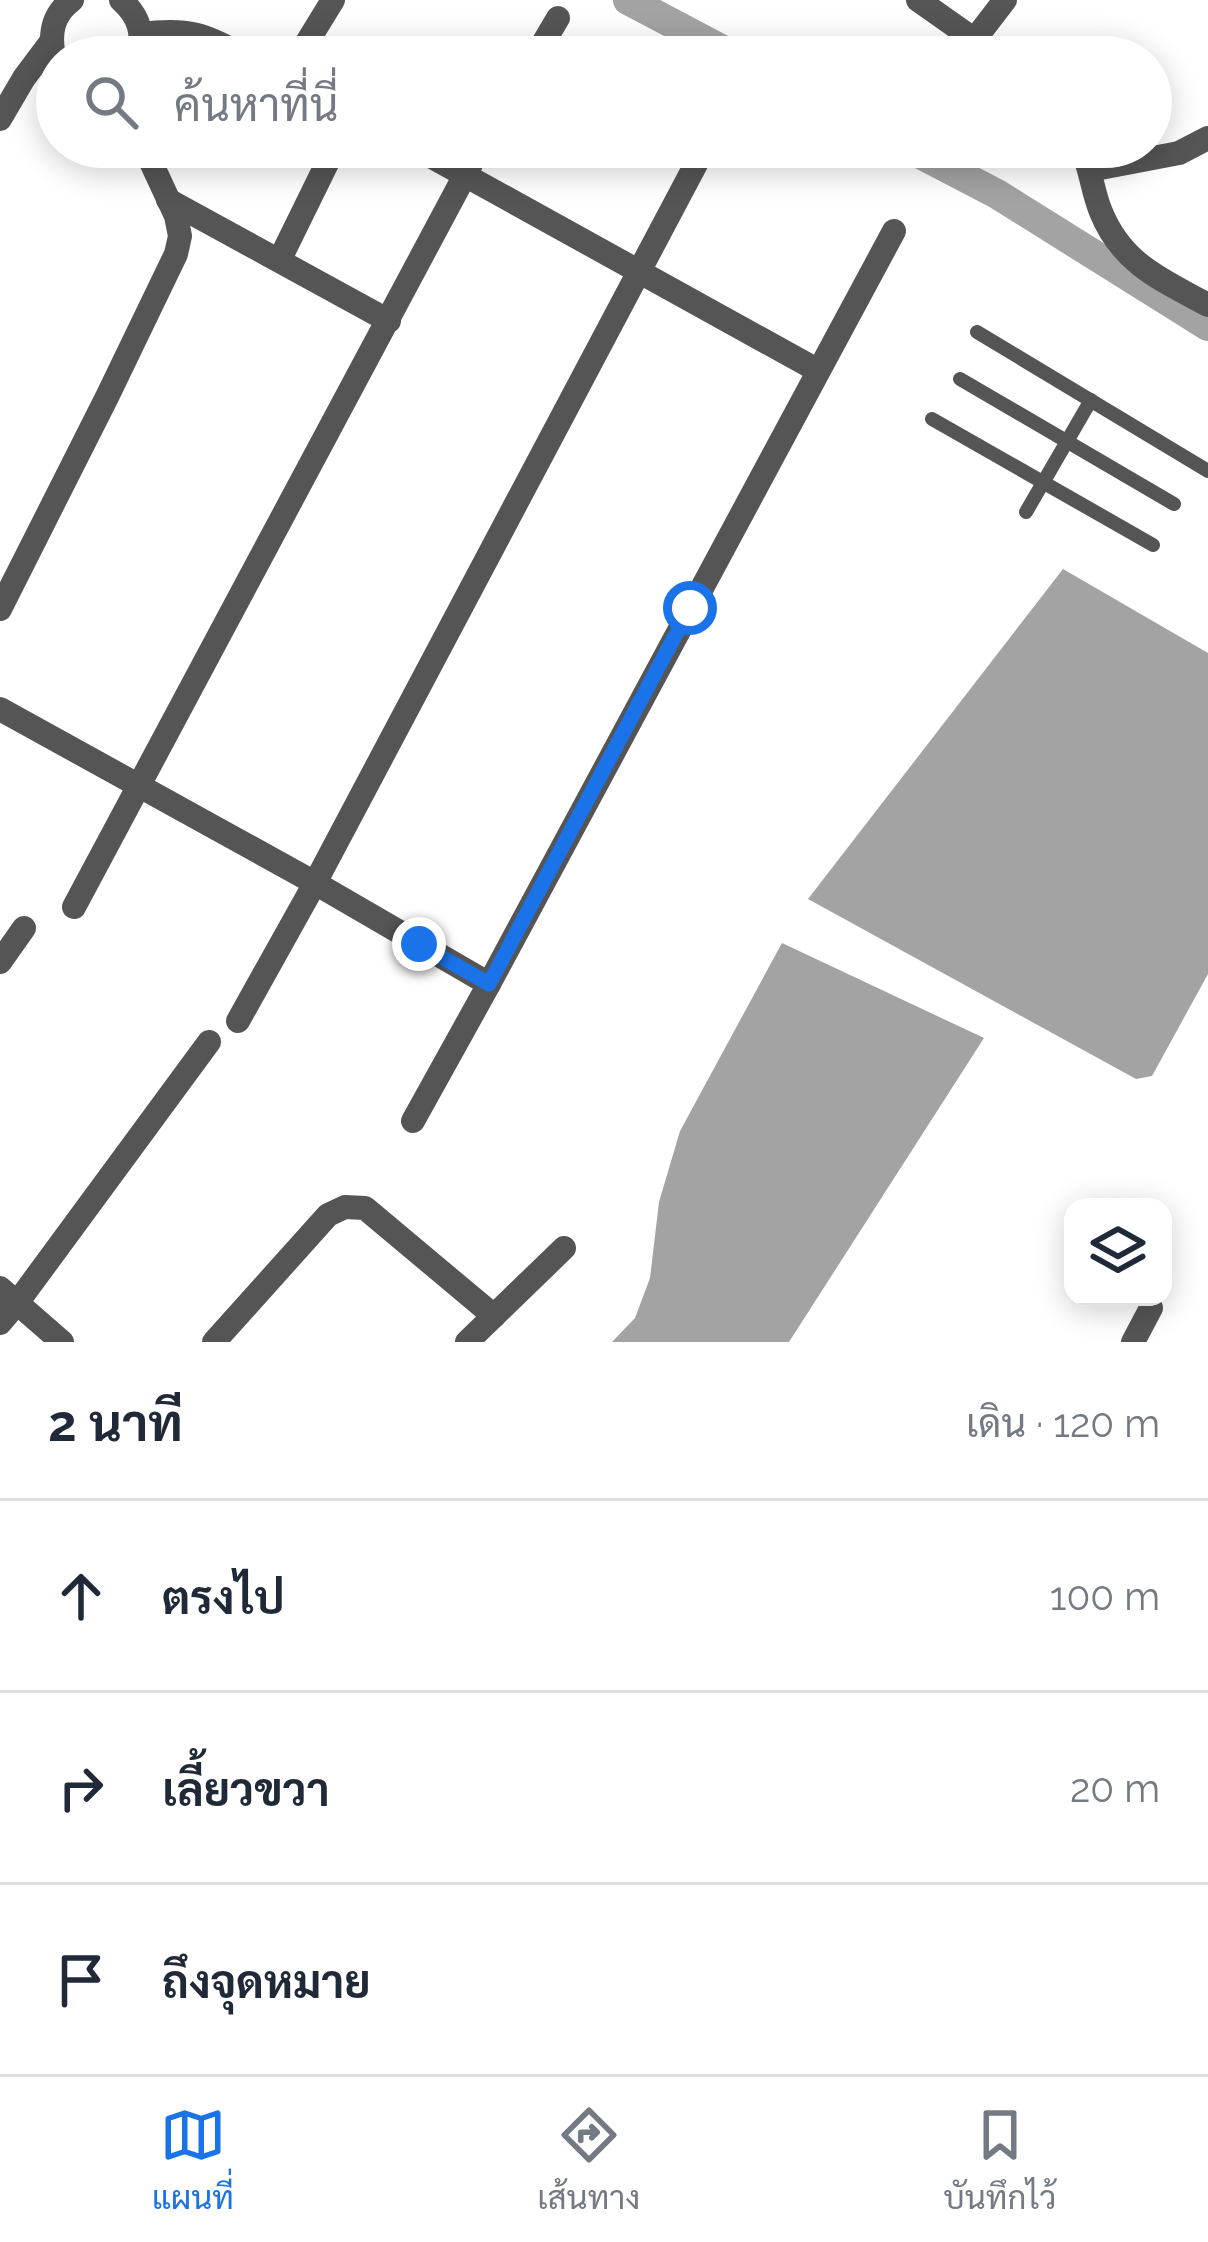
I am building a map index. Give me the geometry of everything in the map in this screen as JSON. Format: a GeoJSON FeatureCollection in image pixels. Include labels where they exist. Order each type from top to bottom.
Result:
{"type":"FeatureCollection","features":[{"type":"Feature","properties":{"kind":"street"},"geometry":{"type":"LineString","coordinates":[[53,36],[57,15],[72,0]]}},
{"type":"Feature","properties":{"kind":"street"},"geometry":{"type":"LineString","coordinates":[[121,0],[138,20],[139,36]]}},
{"type":"Feature","properties":{"kind":"street"},"geometry":{"type":"LineString","coordinates":[[311,36],[333,0]]}},
{"type":"Feature","properties":{"kind":"street"},"geometry":{"type":"LineString","coordinates":[[918,0],[970,36]]}},
{"type":"Feature","properties":{"kind":"street"},"geometry":{"type":"LineString","coordinates":[[976,36],[1005,0]]}},
{"type":"Feature","properties":{"kind":"street"},"geometry":{"type":"LineString","coordinates":[[547,36],[558,18]]}},
{"type":"Feature","properties":{"kind":"street"},"geometry":{"type":"LineString","coordinates":[[159,36],[172,30],[208,36]]}},
{"type":"Feature","properties":{"kind":"street"},"geometry":{"type":"LineString","coordinates":[[0,119],[24,78],[36,67]]}},
{"type":"Feature","properties":{"kind":"street"},"geometry":{"type":"LineString","coordinates":[[1172,154],[1208,138]]}},
{"type":"Feature","properties":{"kind":"street"},"geometry":{"type":"LineString","coordinates":[[0,609],[176,254],[180,236],[176,216],[154,168]]}},
{"type":"Feature","properties":{"kind":"street"},"geometry":{"type":"LineString","coordinates":[[280,259],[325,168]]}},
{"type":"Feature","properties":{"kind":"street"},"geometry":{"type":"LineString","coordinates":[[455,168],[817,370]]}},
{"type":"Feature","properties":{"kind":"street"},"geometry":{"type":"LineString","coordinates":[[74,907],[468,168]]}},
{"type":"Feature","properties":{"kind":"street"},"geometry":{"type":"LineString","coordinates":[[238,1021],[695,168]]}},
{"type":"Feature","properties":{"kind":"street"},"geometry":{"type":"LineString","coordinates":[[1088,168],[1100,211],[1119,247],[1142,269],[1208,305]]}},
{"type":"Feature","properties":{"kind":"street"},"geometry":{"type":"LineString","coordinates":[[168,200],[389,321]]}},
{"type":"Feature","properties":{"kind":"street"},"geometry":{"type":"LineString","coordinates":[[413,1120],[893,231]]}},
{"type":"Feature","properties":{"kind":"street"},"geometry":{"type":"LineString","coordinates":[[0,709],[489,984]]}},
{"type":"Feature","properties":{"kind":"street"},"geometry":{"type":"LineString","coordinates":[[0,962],[24,928]]}},
{"type":"Feature","properties":{"kind":"street"},"geometry":{"type":"LineString","coordinates":[[62,1342],[6,1304],[209,1042]]}},
{"type":"Feature","properties":{"kind":"street"},"geometry":{"type":"LineString","coordinates":[[214,1342],[328,1215],[345,1207],[365,1208],[494,1316]]}},
{"type":"Feature","properties":{"kind":"street"},"geometry":{"type":"LineString","coordinates":[[467,1342],[564,1248]]}},
{"type":"Feature","properties":{"kind":"street"},"geometry":{"type":"LineString","coordinates":[[1133,1342],[1151,1308]]}},
{"type":"Feature","properties":{"kind":"lane"},"geometry":{"type":"LineString","coordinates":[[977,332],[1208,470]]}},
{"type":"Feature","properties":{"kind":"lane"},"geometry":{"type":"LineString","coordinates":[[959,379],[1174,503]]}},
{"type":"Feature","properties":{"kind":"lane"},"geometry":{"type":"LineString","coordinates":[[1026,512],[1090,400]]}},
{"type":"Feature","properties":{"kind":"lane"},"geometry":{"type":"LineString","coordinates":[[932,419],[1153,544]]}},
{"type":"Feature","properties":{"kind":"shaded area"},"geometry":{"type":"Polygon","coordinates":[[[1063,569],[1208,653],[1208,974],[1152,1076],[1136,1079],[808,899],[1063,569]]]}},
{"type":"Feature","properties":{"kind":"shaded area"},"geometry":{"type":"Polygon","coordinates":[[[782,943],[984,1038],[789,1342],[612,1342],[635,1318],[650,1278],[659,1202],[680,1131],[782,943]]]}},
{"type":"Feature","properties":{"kind":"waterway"},"geometry":{"type":"LineString","coordinates":[[628,0],[696,36]]}},
{"type":"Feature","properties":{"kind":"waterway"},"geometry":{"type":"LineString","coordinates":[[947,168],[1208,326]]}},
{"type":"Feature","properties":{"kind":"route"},"geometry":{"type":"LineString","coordinates":[[419,944],[489,984],[690,608]]}}]}
